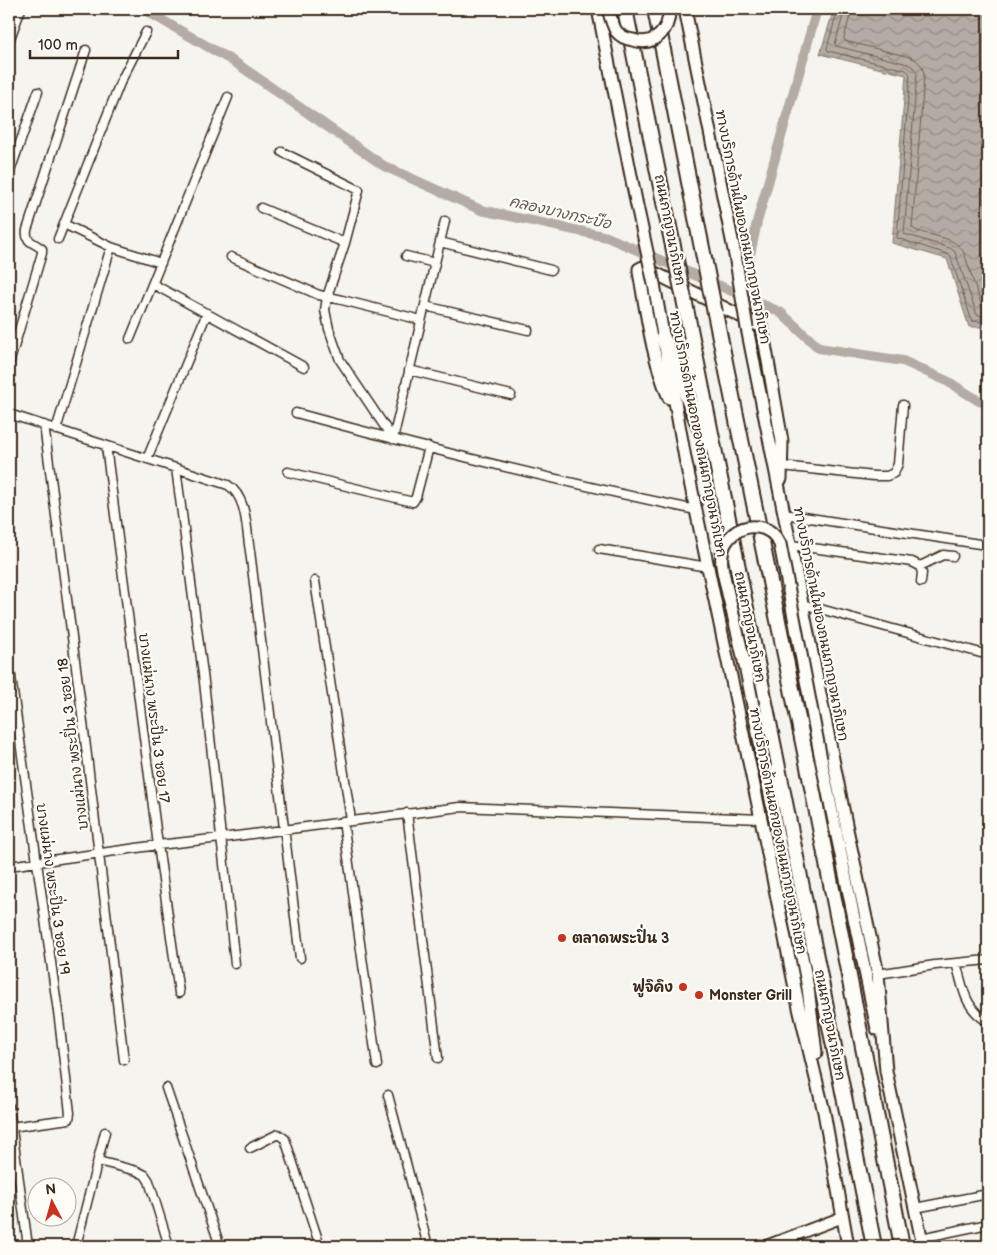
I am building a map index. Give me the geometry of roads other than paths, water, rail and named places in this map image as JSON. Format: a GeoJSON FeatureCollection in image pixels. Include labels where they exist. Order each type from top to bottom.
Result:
{"type":"FeatureCollection","features":[{"type":"Feature","properties":{"kind":"highway","name":"ถนนกาญจนาภิเษก"},"geometry":{"type":"LineString","coordinates":[[625,9],[874,1246]]}},
{"type":"Feature","properties":{"kind":"highway","name":"ถนนกาญจนาภิเษก"},"geometry":{"type":"LineString","coordinates":[[655,9],[807,762],[902,1246]]}},
{"type":"Feature","properties":{"kind":"highway"},"geometry":{"type":"LineString","coordinates":[[663,338],[719,473]]}},
{"type":"Feature","properties":{"kind":"main road","name":"ทางบริการด้านนอกของถนนกาญจนาภิเษก"},"geometry":{"type":"LineString","coordinates":[[598,9],[654,284],[677,418],[762,819],[799,1008],[824,1112],[848,1246]]}},
{"type":"Feature","properties":{"kind":"main road"},"geometry":{"type":"LineString","coordinates":[[608,9],[612,22],[621,36],[637,42],[645,42],[658,37],[664,32],[669,18],[669,9]]}},
{"type":"Feature","properties":{"kind":"main road","name":"ทางบริการด้านในของถนนกาญจนาภิเษก"},"geometry":{"type":"LineString","coordinates":[[685,9],[735,255],[747,328],[848,838],[878,974],[886,1071],[922,1242]]}},
{"type":"Feature","properties":{"kind":"main road"},"geometry":{"type":"LineString","coordinates":[[677,418],[656,362],[639,272],[639,269],[643,267],[762,327],[782,441],[780,495]]}},
{"type":"Feature","properties":{"kind":"main road"},"geometry":{"type":"LineString","coordinates":[[824,1112],[808,988],[742,653],[722,565],[724,546],[730,536],[736,531],[750,526],[770,531],[776,536],[780,544],[821,759],[886,1071]]}},
{"type":"Feature","properties":{"kind":"street"},"geometry":{"type":"LineString","coordinates":[[9,42],[21,9]]}},
{"type":"Feature","properties":{"kind":"street"},"geometry":{"type":"LineString","coordinates":[[58,239],[120,83],[146,32]]}},
{"type":"Feature","properties":{"kind":"street"},"geometry":{"type":"LineString","coordinates":[[9,364],[42,253],[42,249],[29,242],[26,237],[27,230],[86,50]]}},
{"type":"Feature","properties":{"kind":"street"},"geometry":{"type":"LineString","coordinates":[[9,171],[38,92]]}},
{"type":"Feature","properties":{"kind":"street"},"geometry":{"type":"LineString","coordinates":[[130,339],[228,97]]}},
{"type":"Feature","properties":{"kind":"street"},"geometry":{"type":"LineString","coordinates":[[282,152],[359,190],[345,243],[327,297],[326,321],[340,360],[393,439]]}},
{"type":"Feature","properties":{"kind":"street"},"geometry":{"type":"LineString","coordinates":[[261,208],[345,243]]}},
{"type":"Feature","properties":{"kind":"street"},"geometry":{"type":"LineString","coordinates":[[393,439],[446,221]]}},
{"type":"Feature","properties":{"kind":"street"},"geometry":{"type":"LineString","coordinates":[[64,224],[111,246],[161,263]]}},
{"type":"Feature","properties":{"kind":"street"},"geometry":{"type":"LineString","coordinates":[[440,242],[550,270]]}},
{"type":"Feature","properties":{"kind":"street"},"geometry":{"type":"LineString","coordinates":[[56,430],[111,246]]}},
{"type":"Feature","properties":{"kind":"street"},"geometry":{"type":"LineString","coordinates":[[406,256],[435,263]]}},
{"type":"Feature","properties":{"kind":"street"},"geometry":{"type":"LineString","coordinates":[[230,257],[318,296],[421,320]]}},
{"type":"Feature","properties":{"kind":"street"},"geometry":{"type":"LineString","coordinates":[[153,284],[304,367]]}},
{"type":"Feature","properties":{"kind":"street"},"geometry":{"type":"LineString","coordinates":[[425,306],[528,330]]}},
{"type":"Feature","properties":{"kind":"street"},"geometry":{"type":"LineString","coordinates":[[148,459],[207,313]]}},
{"type":"Feature","properties":{"kind":"street"},"geometry":{"type":"LineString","coordinates":[[409,370],[511,395]]}},
{"type":"Feature","properties":{"kind":"street"},"geometry":{"type":"LineString","coordinates":[[782,466],[874,476],[887,476],[894,473],[898,464],[903,404]]}},
{"type":"Feature","properties":{"kind":"street"},"geometry":{"type":"LineString","coordinates":[[296,412],[393,439],[514,469],[696,510]]}},
{"type":"Feature","properties":{"kind":"street"},"geometry":{"type":"LineString","coordinates":[[9,414],[228,485],[236,490],[242,501],[250,551],[300,958]]}},
{"type":"Feature","properties":{"kind":"street","name":"บางแม่นาง พระปิ่น 3 ซอย 18"},"geometry":{"type":"LineString","coordinates":[[44,426],[80,698],[124,1060]]}},
{"type":"Feature","properties":{"kind":"street","name":"บางแม่นาง พระปิ่น 3 ซอย 17"},"geometry":{"type":"LineString","coordinates":[[106,446],[179,994]]}},
{"type":"Feature","properties":{"kind":"street"},"geometry":{"type":"LineString","coordinates":[[288,472],[413,502],[430,447]]}},
{"type":"Feature","properties":{"kind":"street"},"geometry":{"type":"LineString","coordinates":[[176,468],[204,682],[235,964]]}},
{"type":"Feature","properties":{"kind":"street"},"geometry":{"type":"LineString","coordinates":[[784,514],[986,545]]}},
{"type":"Feature","properties":{"kind":"street"},"geometry":{"type":"LineString","coordinates":[[791,545],[912,562],[920,566],[922,573],[921,582]]}},
{"type":"Feature","properties":{"kind":"street"},"geometry":{"type":"LineString","coordinates":[[599,549],[708,567]]}},
{"type":"Feature","properties":{"kind":"street"},"geometry":{"type":"LineString","coordinates":[[920,566],[943,555],[953,556]]}},
{"type":"Feature","properties":{"kind":"street"},"geometry":{"type":"LineString","coordinates":[[315,581],[377,1065]]}},
{"type":"Feature","properties":{"kind":"street"},"geometry":{"type":"LineString","coordinates":[[802,604],[988,655]]}},
{"type":"Feature","properties":{"kind":"street","name":"บางแม่นาง พระปิ่น 3 ซอย 19"},"geometry":{"type":"LineString","coordinates":[[9,663],[59,1019],[70,1112],[69,1118],[12,1127]]}},
{"type":"Feature","properties":{"kind":"street"},"geometry":{"type":"LineString","coordinates":[[9,866],[158,845],[472,806],[762,819]]}},
{"type":"Feature","properties":{"kind":"street"},"geometry":{"type":"LineString","coordinates":[[406,814],[438,1058]]}},
{"type":"Feature","properties":{"kind":"street"},"geometry":{"type":"LineString","coordinates":[[878,974],[988,960]]}},
{"type":"Feature","properties":{"kind":"street"},"geometry":{"type":"LineString","coordinates":[[956,963],[970,1006],[977,1015],[988,1022]]}},
{"type":"Feature","properties":{"kind":"street"},"geometry":{"type":"LineString","coordinates":[[166,1088],[220,1246]]}},
{"type":"Feature","properties":{"kind":"street"},"geometry":{"type":"LineString","coordinates":[[388,1095],[428,1246]]}},
{"type":"Feature","properties":{"kind":"street"},"geometry":{"type":"LineString","coordinates":[[9,1107],[28,1246]]}},
{"type":"Feature","properties":{"kind":"street"},"geometry":{"type":"LineString","coordinates":[[76,1246],[105,1132]]}},
{"type":"Feature","properties":{"kind":"street"},"geometry":{"type":"LineString","coordinates":[[250,1148],[278,1134],[285,1139],[320,1246]]}},
{"type":"Feature","properties":{"kind":"street"},"geometry":{"type":"LineString","coordinates":[[98,1161],[137,1171],[145,1175],[149,1181],[169,1246]]}},
{"type":"Feature","properties":{"kind":"street"},"geometry":{"type":"LineString","coordinates":[[915,1208],[988,1194]]}},
{"type":"Feature","properties":{"kind":"street"},"geometry":{"type":"LineString","coordinates":[[766,1246],[843,1217]]}},
{"type":"Feature","properties":{"kind":"street"},"geometry":{"type":"LineString","coordinates":[[922,1242],[988,1224]]}},
{"type":"Feature","properties":{"kind":"water"},"geometry":{"type":"Polygon","coordinates":[[[834,9],[988,9],[988,327],[969,327],[947,259],[892,243],[906,75],[820,54],[834,9]]]}},
{"type":"Feature","properties":{"kind":"waterway","name":"คลองบางกระบือ"},"geometry":{"type":"LineString","coordinates":[[143,9],[236,63],[384,166],[481,210],[607,237],[780,312],[819,348],[903,361],[947,381],[979,401],[988,403]]}},
{"type":"Feature","properties":{"kind":"waterway"},"geometry":{"type":"LineString","coordinates":[[736,280],[749,259],[757,222],[817,9]]}},
{"type":"Feature","properties":{"kind":"place","name":"ตลาดพระปิ่น 3"},"geometry":{"type":"Point","coordinates":[562,938]}},
{"type":"Feature","properties":{"kind":"place","name":"ฟูจิคิง"},"geometry":{"type":"Point","coordinates":[683,987]}},
{"type":"Feature","properties":{"kind":"place","name":"Monster Grill"},"geometry":{"type":"Point","coordinates":[699,995]}}]}
